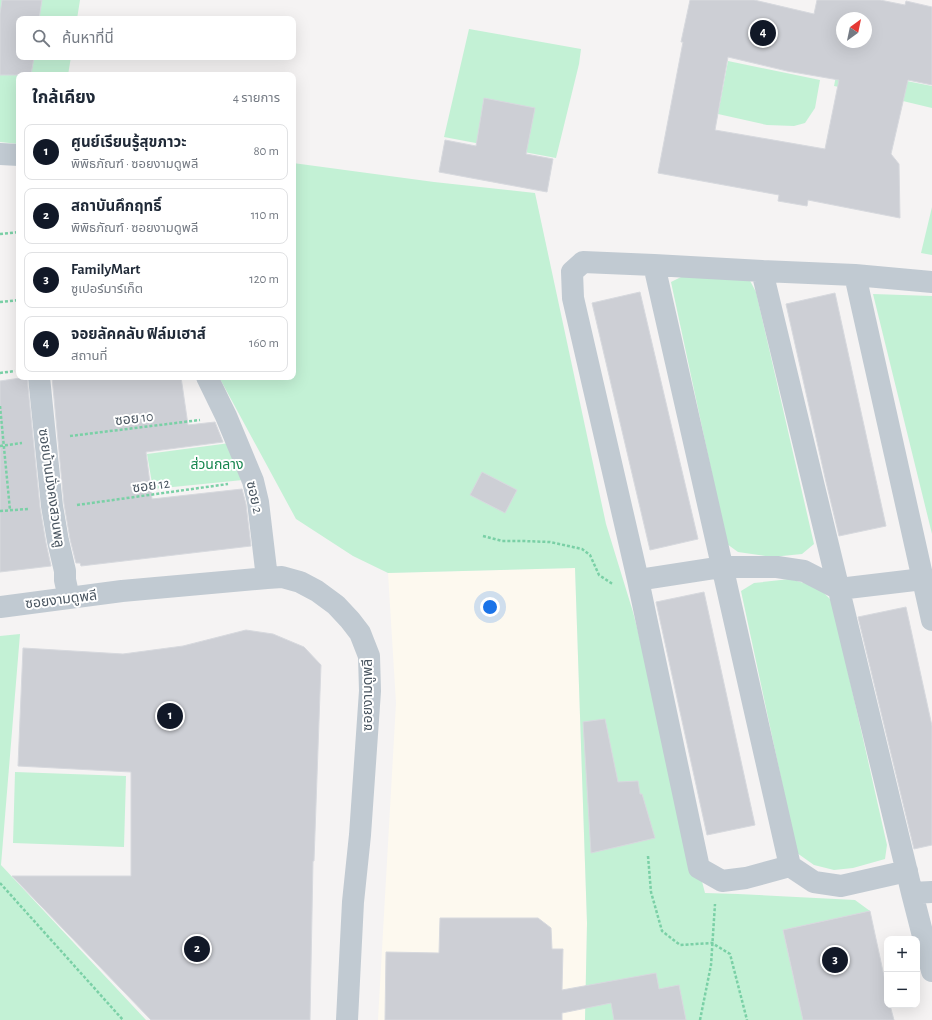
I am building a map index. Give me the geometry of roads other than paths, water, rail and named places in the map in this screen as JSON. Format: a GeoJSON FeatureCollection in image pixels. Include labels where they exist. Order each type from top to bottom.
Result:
{"type":"FeatureCollection","features":[{"type":"Feature","properties":{"kind":"street"},"geometry":{"type":"LineString","coordinates":[[0,154],[16,155]]}},
{"type":"Feature","properties":{"kind":"street"},"geometry":{"type":"LineString","coordinates":[[790,866],[746,878],[722,881],[699,868],[638,580],[573,298],[572,272],[583,262],[854,275],[932,282]]}},
{"type":"Feature","properties":{"kind":"street"},"geometry":{"type":"LineString","coordinates":[[654,265],[790,866],[814,882],[841,886],[907,871]]}},
{"type":"Feature","properties":{"kind":"street"},"geometry":{"type":"LineString","coordinates":[[762,271],[907,871],[922,892],[932,971]]}},
{"type":"Feature","properties":{"kind":"street"},"geometry":{"type":"LineString","coordinates":[[854,275],[928,580],[932,620]]}},
{"type":"Feature","properties":{"kind":"street","name":"ซอยบ้านมั่งคงสวนพลู"},"geometry":{"type":"LineString","coordinates":[[39,380],[52,506],[69,598]]}},
{"type":"Feature","properties":{"kind":"street","name":"ซอย 2"},"geometry":{"type":"LineString","coordinates":[[208,380],[226,416],[253,481],[258,502],[268,578]]}},
{"type":"Feature","properties":{"kind":"street"},"geometry":{"type":"LineString","coordinates":[[638,580],[722,567],[777,567],[804,571],[839,589],[928,580]]}},
{"type":"Feature","properties":{"kind":"street","name":"ซอยงามดูพลี"},"geometry":{"type":"LineString","coordinates":[[0,607],[122,592],[268,578],[282,578],[300,582],[317,591],[336,605],[350,620],[360,633],[369,656],[370,691],[360,835],[353,902],[347,1020]]}},
{"type":"Feature","properties":{"kind":"place","name":"จอยลัคคลับ ฟิล์มเฮาส์"},"geometry":{"type":"Point","coordinates":[763,33]}},
{"type":"Feature","properties":{"kind":"place","name":"ศูนย์เรียนรู้สุขภาวะ"},"geometry":{"type":"Point","coordinates":[170,716]}},
{"type":"Feature","properties":{"kind":"place","name":"สถาบันคึกฤทธิ์"},"geometry":{"type":"Point","coordinates":[197,949]}},
{"type":"Feature","properties":{"kind":"place","name":"FamilyMart"},"geometry":{"type":"Point","coordinates":[835,960]}},
{"type":"Feature","properties":{"kind":"park label","name":"ส่วนกลาง"},"geometry":{"type":"Point","coordinates":[217,464]}}]}
